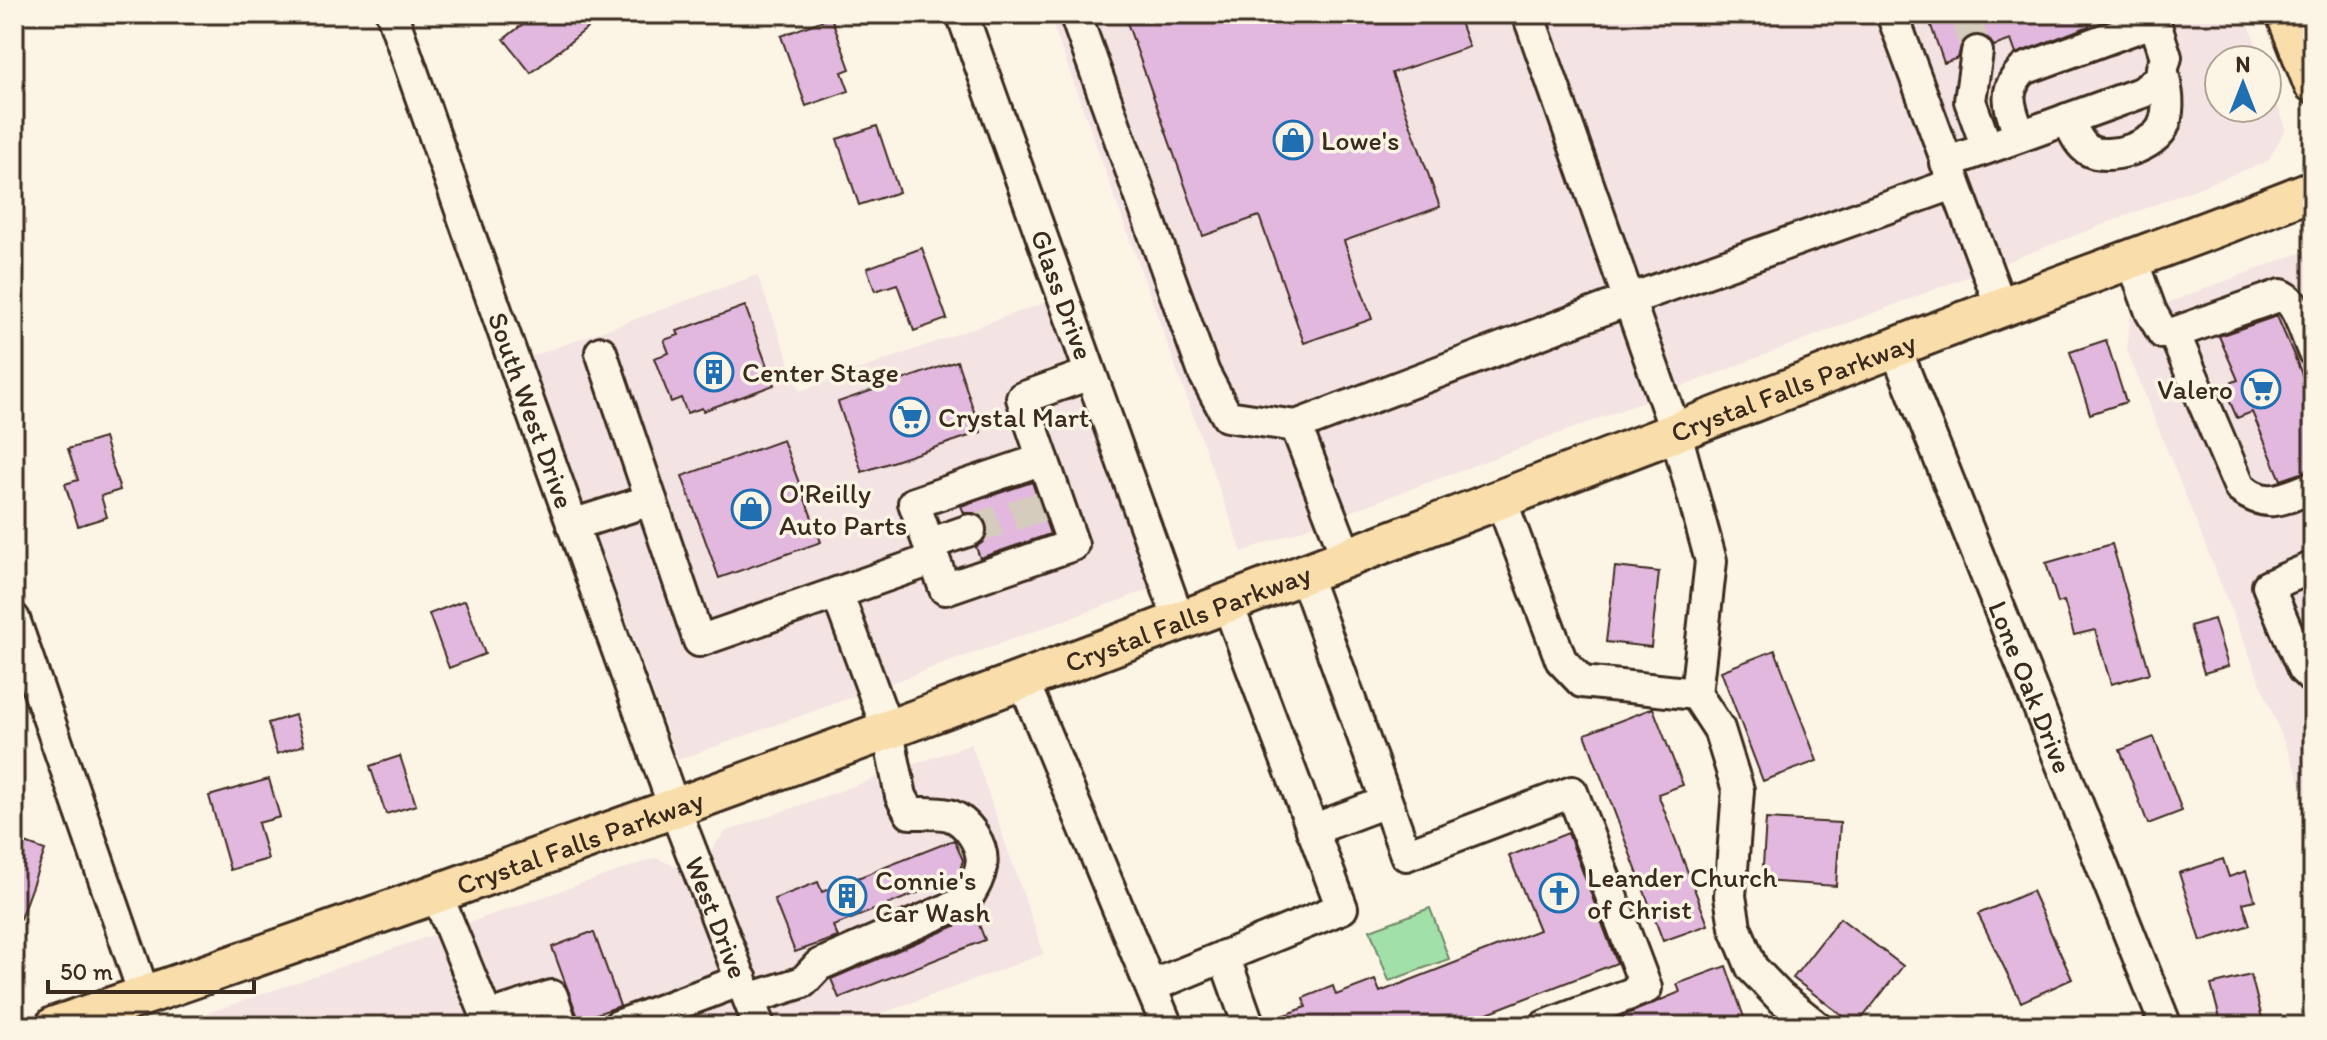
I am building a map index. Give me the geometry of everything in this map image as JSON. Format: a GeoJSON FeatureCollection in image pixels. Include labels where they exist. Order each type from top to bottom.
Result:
{"type":"FeatureCollection","features":[{"type":"Feature","properties":{"kind":"main road"},"geometry":{"type":"LineString","coordinates":[[2286,14],[2313,83]]}},
{"type":"Feature","properties":{"kind":"main road","name":"Crystal Falls Parkway"},"geometry":{"type":"LineString","coordinates":[[73,1023],[144,994],[437,895],[1347,558],[2313,190]]}},
{"type":"Feature","properties":{"kind":"street","name":"South West Drive"},"geometry":{"type":"LineString","coordinates":[[392,14],[674,807]]}},
{"type":"Feature","properties":{"kind":"street","name":"Glass Drive"},"geometry":{"type":"LineString","coordinates":[[962,14],[1179,620]]}},
{"type":"Feature","properties":{"kind":"street"},"geometry":{"type":"LineString","coordinates":[[1075,14],[1204,373],[1227,416],[1296,426],[1950,174],[1987,148],[2143,92],[2160,78],[2166,57],[2154,18],[2024,69],[2014,78],[2009,89],[2009,103],[2020,136]]}},
{"type":"Feature","properties":{"kind":"street"},"geometry":{"type":"LineString","coordinates":[[1528,14],[1676,433],[1711,561],[1696,694],[1719,729],[1738,790],[1730,896],[1735,927],[1752,968],[1780,997],[1816,1026]]}},
{"type":"Feature","properties":{"kind":"street"},"geometry":{"type":"LineString","coordinates":[[1892,14],[2001,307]]}},
{"type":"Feature","properties":{"kind":"street"},"geometry":{"type":"LineString","coordinates":[[1977,52],[1970,101],[1987,148]]}},
{"type":"Feature","properties":{"kind":"street"},"geometry":{"type":"LineString","coordinates":[[2067,119],[2085,148],[2097,154],[2110,156],[2156,138],[2164,126],[2167,111],[2162,68]]}},
{"type":"Feature","properties":{"kind":"street"},"geometry":{"type":"LineString","coordinates":[[2132,260],[2157,327],[2163,333],[2174,333],[2281,295],[2293,304],[2313,351]]}},
{"type":"Feature","properties":{"kind":"street"},"geometry":{"type":"LineString","coordinates":[[2174,333],[2240,488],[2258,500],[2269,501],[2313,487]]}},
{"type":"Feature","properties":{"kind":"street","name":"Lone Oak Drive"},"geometry":{"type":"LineString","coordinates":[[1895,347],[2166,1026]]}},
{"type":"Feature","properties":{"kind":"street"},"geometry":{"type":"LineString","coordinates":[[601,352],[699,641],[837,593],[970,530]]}},
{"type":"Feature","properties":{"kind":"street"},"geometry":{"type":"LineString","coordinates":[[1043,459],[914,503],[945,589],[1073,545],[1050,503],[1043,459],[1022,398],[1090,374]]}},
{"type":"Feature","properties":{"kind":"street"},"geometry":{"type":"LineString","coordinates":[[1296,426],[1347,558]]}},
{"type":"Feature","properties":{"kind":"street"},"geometry":{"type":"LineString","coordinates":[[572,525],[651,500]]}},
{"type":"Feature","properties":{"kind":"street"},"geometry":{"type":"LineString","coordinates":[[1501,500],[1561,660],[1582,682],[1696,694]]}},
{"type":"Feature","properties":{"kind":"street"},"geometry":{"type":"LineString","coordinates":[[2313,567],[2268,586],[2303,669],[2313,679]]}},
{"type":"Feature","properties":{"kind":"street"},"geometry":{"type":"LineString","coordinates":[[1304,573],[1406,855],[1572,792],[1646,988],[1545,1026]]}},
{"type":"Feature","properties":{"kind":"street"},"geometry":{"type":"LineString","coordinates":[[618,1026],[750,1002],[803,982],[819,965],[965,902],[976,882],[982,864],[979,850],[966,824],[949,815],[910,813],[901,796],[887,728],[837,593]]}},
{"type":"Feature","properties":{"kind":"street"},"geometry":{"type":"LineString","coordinates":[[1152,986],[1342,908],[1227,602]]}},
{"type":"Feature","properties":{"kind":"street"},"geometry":{"type":"LineString","coordinates":[[14,619],[144,994]]}},
{"type":"Feature","properties":{"kind":"street"},"geometry":{"type":"LineString","coordinates":[[1022,678],[1167,1026]]}},
{"type":"Feature","properties":{"kind":"street"},"geometry":{"type":"LineString","coordinates":[[1312,830],[1386,802]]}},
{"type":"Feature","properties":{"kind":"street","name":"West Drive"},"geometry":{"type":"LineString","coordinates":[[674,807],[750,1002]]}},
{"type":"Feature","properties":{"kind":"street"},"geometry":{"type":"LineString","coordinates":[[437,895],[487,1017],[552,996],[562,1026]]}},
{"type":"Feature","properties":{"kind":"street"},"geometry":{"type":"LineString","coordinates":[[1224,956],[1249,1026]]}},
{"type":"Feature","properties":{"kind":"shaded area"},"geometry":{"type":"Polygon","coordinates":[[[1049,14],[2245,14],[2256,44],[2203,44],[2203,124],[2283,124],[2283,120],[2286,128],[2268,161],[1619,411],[1242,552],[1049,14]]]}},
{"type":"Feature","properties":{"kind":"shaded area"},"geometry":{"type":"Polygon","coordinates":[[[2313,248],[2313,814],[2127,350],[2130,317],[2313,248]]]}},
{"type":"Feature","properties":{"kind":"shaded area"},"geometry":{"type":"Polygon","coordinates":[[[757,275],[800,391],[1046,302],[1151,589],[678,760],[530,357],[757,275]]]}},
{"type":"Feature","properties":{"kind":"shaded area"},"geometry":{"type":"Polygon","coordinates":[[[971,744],[1044,954],[848,1026],[776,1026],[711,850],[725,832],[971,744]]]}},
{"type":"Feature","properties":{"kind":"shaded area"},"geometry":{"type":"Polygon","coordinates":[[[656,858],[679,868],[739,1023],[731,1026],[170,1026],[656,858]]]}},
{"type":"Feature","properties":{"kind":"green space"},"geometry":{"type":"Polygon","coordinates":[[[1430,908],[1449,959],[1389,981],[1370,930],[1430,908]]]}},
{"type":"Feature","properties":{"kind":"building"},"geometry":{"type":"Polygon","coordinates":[[[536,14],[605,14],[531,73],[504,39],[536,14]]]}},
{"type":"Feature","properties":{"kind":"building","name":"Lowe's"},"geometry":{"type":"Polygon","coordinates":[[[1124,14],[1457,14],[1469,47],[1392,73],[1440,207],[1344,241],[1372,319],[1304,343],[1259,216],[1203,236],[1124,14]]]}},
{"type":"Feature","properties":{"kind":"building"},"geometry":{"type":"Polygon","coordinates":[[[1946,14],[2085,14],[2089,26],[2016,54],[2011,40],[1994,46],[1987,37],[1971,35],[1962,42],[1958,58],[1944,63],[1929,20],[1946,14]]]}},
{"type":"Feature","properties":{"kind":"building"},"geometry":{"type":"Polygon","coordinates":[[[831,17],[850,69],[842,72],[849,91],[806,106],[781,36],[831,17]]]}},
{"type":"Feature","properties":{"kind":"building"},"geometry":{"type":"Polygon","coordinates":[[[877,126],[899,192],[859,205],[837,139],[877,126]]]}},
{"type":"Feature","properties":{"kind":"building"},"geometry":{"type":"Polygon","coordinates":[[[922,248],[947,319],[914,331],[897,284],[875,291],[867,268],[922,248]]]}},
{"type":"Feature","properties":{"kind":"building","name":"Center Stage"},"geometry":{"type":"Polygon","coordinates":[[[745,306],[774,385],[703,411],[702,408],[687,413],[681,398],[671,402],[654,358],[669,353],[664,340],[679,335],[677,331],[745,306]]]}},
{"type":"Feature","properties":{"kind":"building","name":"Valero"},"geometry":{"type":"Polygon","coordinates":[[[2277,316],[2313,400],[2313,469],[2281,480],[2252,412],[2237,418],[2223,386],[2238,380],[2219,336],[2277,316]]]}},
{"type":"Feature","properties":{"kind":"building"},"geometry":{"type":"Polygon","coordinates":[[[2106,340],[2126,402],[2090,414],[2070,352],[2106,340]]]}},
{"type":"Feature","properties":{"kind":"building","name":"Crystal Mart"},"geometry":{"type":"Polygon","coordinates":[[[957,361],[981,432],[862,472],[838,402],[957,361]]]}},
{"type":"Feature","properties":{"kind":"building"},"geometry":{"type":"Polygon","coordinates":[[[104,438],[120,490],[101,496],[107,517],[78,526],[65,484],[78,480],[68,449],[104,438]]]}},
{"type":"Feature","properties":{"kind":"building","name":"O'Reilly Auto Parts"},"geometry":{"type":"Polygon","coordinates":[[[783,440],[821,542],[719,578],[682,476],[783,440]]]}},
{"type":"Feature","properties":{"kind":"building","name":"Crystal Mart"},"geometry":{"type":"Polygon","coordinates":[[[1032,482],[1050,534],[980,558],[976,547],[987,534],[987,523],[981,516],[964,513],[961,506],[1032,482]]]}},
{"type":"Feature","properties":{"kind":"building"},"geometry":{"type":"Polygon","coordinates":[[[2112,544],[2150,673],[2111,684],[2095,630],[2074,635],[2064,601],[2058,603],[2046,563],[2112,544]]]}},
{"type":"Feature","properties":{"kind":"building"},"geometry":{"type":"Polygon","coordinates":[[[1615,567],[1659,572],[1651,647],[1606,642],[1615,567]]]}},
{"type":"Feature","properties":{"kind":"building"},"geometry":{"type":"Polygon","coordinates":[[[465,600],[485,654],[449,668],[429,614],[465,600]]]}},
{"type":"Feature","properties":{"kind":"building"},"geometry":{"type":"Polygon","coordinates":[[[2214,619],[2228,666],[2204,673],[2190,626],[2214,619]]]}},
{"type":"Feature","properties":{"kind":"building"},"geometry":{"type":"Polygon","coordinates":[[[1775,650],[1817,761],[1763,781],[1721,671],[1775,650]]]}},
{"type":"Feature","properties":{"kind":"building"},"geometry":{"type":"Polygon","coordinates":[[[1653,708],[1683,785],[1658,794],[1708,925],[1663,941],[1585,734],[1653,708]]]}},
{"type":"Feature","properties":{"kind":"building"},"geometry":{"type":"Polygon","coordinates":[[[295,715],[304,745],[277,754],[268,723],[295,715]]]}},
{"type":"Feature","properties":{"kind":"building"},"geometry":{"type":"Polygon","coordinates":[[[2154,737],[2182,811],[2148,824],[2120,750],[2154,737]]]}},
{"type":"Feature","properties":{"kind":"building"},"geometry":{"type":"Polygon","coordinates":[[[400,756],[416,805],[386,814],[370,766],[400,756]]]}},
{"type":"Feature","properties":{"kind":"building"},"geometry":{"type":"Polygon","coordinates":[[[269,779],[280,817],[258,823],[268,859],[230,870],[209,796],[269,779]]]}},
{"type":"Feature","properties":{"kind":"building"},"geometry":{"type":"Polygon","coordinates":[[[1766,819],[1840,823],[1836,886],[1762,881],[1766,819]]]}},
{"type":"Feature","properties":{"kind":"building","name":"Leander Church of Christ"},"geometry":{"type":"Polygon","coordinates":[[[1568,833],[1617,963],[1454,1026],[1267,1026],[1266,1022],[1306,1007],[1303,998],[1333,986],[1336,995],[1375,980],[1380,992],[1539,930],[1509,856],[1568,833]]]}},
{"type":"Feature","properties":{"kind":"building"},"geometry":{"type":"Polygon","coordinates":[[[14,839],[45,850],[17,927],[14,926],[14,839]]]}},
{"type":"Feature","properties":{"kind":"building","name":"Connie's Car Wash"},"geometry":{"type":"Polygon","coordinates":[[[954,840],[963,860],[958,877],[833,926],[838,937],[795,952],[774,899],[818,882],[822,892],[954,840]]]}},
{"type":"Feature","properties":{"kind":"building"},"geometry":{"type":"Polygon","coordinates":[[[2223,859],[2229,877],[2246,871],[2255,900],[2243,903],[2250,925],[2201,941],[2179,873],[2223,859]]]}},
{"type":"Feature","properties":{"kind":"building"},"geometry":{"type":"Polygon","coordinates":[[[2032,891],[2072,979],[2021,1002],[1978,914],[2032,891]]]}},
{"type":"Feature","properties":{"kind":"building"},"geometry":{"type":"Polygon","coordinates":[[[976,917],[985,940],[839,998],[831,979],[976,917]]]}},
{"type":"Feature","properties":{"kind":"building"},"geometry":{"type":"Polygon","coordinates":[[[1840,918],[1903,966],[1856,1026],[1793,978],[1840,918]]]}},
{"type":"Feature","properties":{"kind":"building"},"geometry":{"type":"Polygon","coordinates":[[[594,933],[620,1006],[579,1020],[552,947],[594,933]]]}},
{"type":"Feature","properties":{"kind":"building"},"geometry":{"type":"Polygon","coordinates":[[[1726,966],[1747,1026],[1599,1026],[1680,992],[1677,984],[1726,966]]]}},
{"type":"Feature","properties":{"kind":"building"},"geometry":{"type":"Polygon","coordinates":[[[2251,975],[2264,1026],[2222,1026],[2211,985],[2251,975]]]}},
{"type":"Feature","properties":{"kind":"tunnel"},"geometry":{"type":"LineString","coordinates":[[1964,14],[1977,52]]}},
{"type":"Feature","properties":{"kind":"tunnel"},"geometry":{"type":"LineString","coordinates":[[970,530],[1043,506]]}},
{"type":"Feature","properties":{"kind":"place","name":"Lowe's"},"geometry":{"type":"Point","coordinates":[1293,140]}},
{"type":"Feature","properties":{"kind":"place","name":"Center Stage"},"geometry":{"type":"Point","coordinates":[714,372]}},
{"type":"Feature","properties":{"kind":"place","name":"Valero"},"geometry":{"type":"Point","coordinates":[2261,389]}},
{"type":"Feature","properties":{"kind":"place","name":"Crystal Mart"},"geometry":{"type":"Point","coordinates":[910,417]}},
{"type":"Feature","properties":{"kind":"place","name":"O'Reilly Auto Parts"},"geometry":{"type":"Point","coordinates":[751,509]}},
{"type":"Feature","properties":{"kind":"place","name":"Leander Church of Christ"},"geometry":{"type":"Point","coordinates":[1559,893]}},
{"type":"Feature","properties":{"kind":"place","name":"Connie's Car Wash"},"geometry":{"type":"Point","coordinates":[847,896]}}]}
